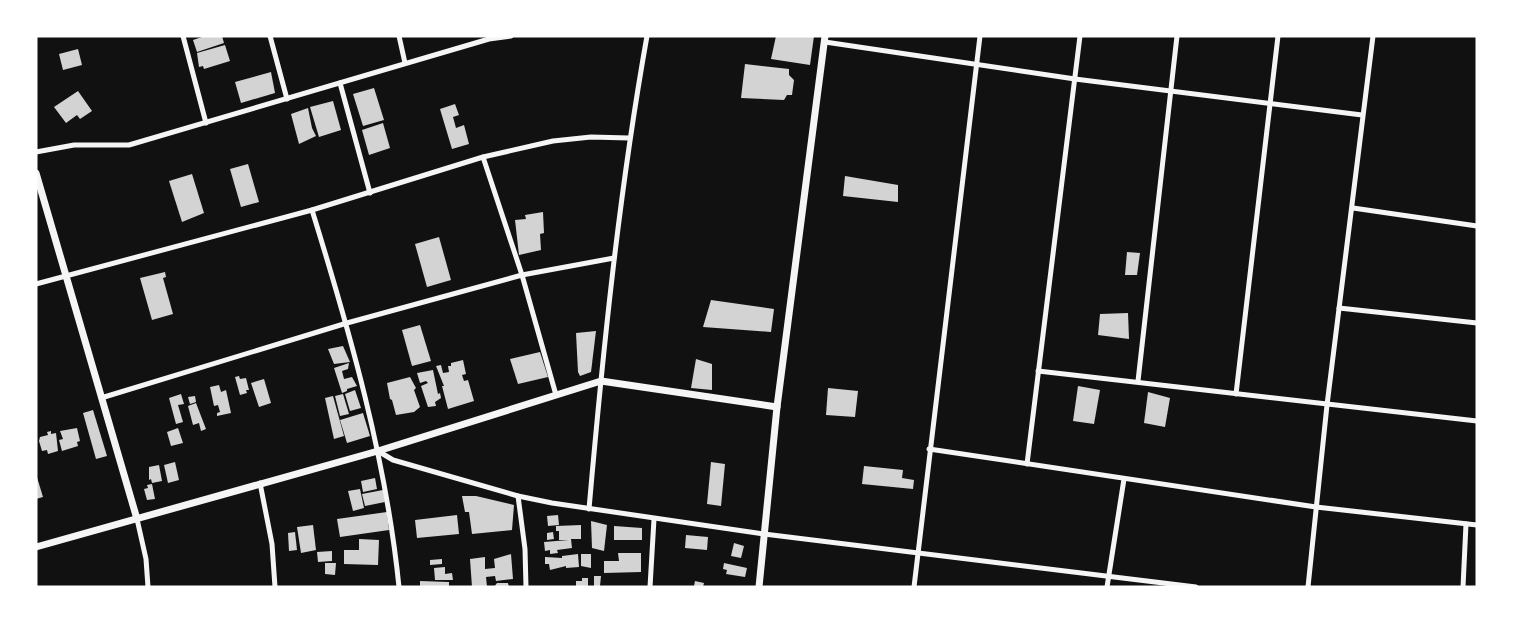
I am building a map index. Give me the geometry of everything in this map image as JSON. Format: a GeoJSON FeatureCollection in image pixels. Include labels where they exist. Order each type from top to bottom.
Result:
{"type":"FeatureCollection","features":[{"type":"Feature","properties":{"kind":"street"},"geometry":{"type":"LineString","coordinates":[[183,36],[206,123]]}},
{"type":"Feature","properties":{"kind":"street"},"geometry":{"type":"LineString","coordinates":[[270,36],[287,99]]}},
{"type":"Feature","properties":{"kind":"street"},"geometry":{"type":"LineString","coordinates":[[399,36],[405,63]]}},
{"type":"Feature","properties":{"kind":"street"},"geometry":{"type":"LineString","coordinates":[[36,152],[74,146],[129,145],[489,37],[511,36]]}},
{"type":"Feature","properties":{"kind":"street"},"geometry":{"type":"LineString","coordinates":[[589,509],[614,258],[629,138],[647,36]]}},
{"type":"Feature","properties":{"kind":"street"},"geometry":{"type":"LineString","coordinates":[[914,587],[929,449],[980,36]]}},
{"type":"Feature","properties":{"kind":"street"},"geometry":{"type":"LineString","coordinates":[[1027,464],[1080,36]]}},
{"type":"Feature","properties":{"kind":"street"},"geometry":{"type":"LineString","coordinates":[[1138,381],[1177,36]]}},
{"type":"Feature","properties":{"kind":"street"},"geometry":{"type":"LineString","coordinates":[[1236,394],[1278,36]]}},
{"type":"Feature","properties":{"kind":"street"},"geometry":{"type":"LineString","coordinates":[[1308,587],[1339,308],[1373,36]]}},
{"type":"Feature","properties":{"kind":"street"},"geometry":{"type":"LineString","coordinates":[[758,587],[777,407],[825,39],[977,65],[1075,79],[1362,115]]}},
{"type":"Feature","properties":{"kind":"street"},"geometry":{"type":"LineString","coordinates":[[340,83],[370,193]]}},
{"type":"Feature","properties":{"kind":"street"},"geometry":{"type":"LineString","coordinates":[[36,284],[312,210],[484,158],[552,141],[591,137],[629,138]]}},
{"type":"Feature","properties":{"kind":"street"},"geometry":{"type":"LineString","coordinates":[[484,158],[522,275],[556,395]]}},
{"type":"Feature","properties":{"kind":"street"},"geometry":{"type":"LineString","coordinates":[[36,173],[137,519],[146,559],[148,587]]}},
{"type":"Feature","properties":{"kind":"street"},"geometry":{"type":"LineString","coordinates":[[1353,208],[1477,226]]}},
{"type":"Feature","properties":{"kind":"street"},"geometry":{"type":"LineString","coordinates":[[312,210],[347,323],[378,451],[391,516],[399,587]]}},
{"type":"Feature","properties":{"kind":"street"},"geometry":{"type":"LineString","coordinates":[[101,398],[347,323],[522,275],[614,258]]}},
{"type":"Feature","properties":{"kind":"street"},"geometry":{"type":"LineString","coordinates":[[1339,308],[1477,323]]}},
{"type":"Feature","properties":{"kind":"street"},"geometry":{"type":"LineString","coordinates":[[1038,371],[1477,421]]}},
{"type":"Feature","properties":{"kind":"street"},"geometry":{"type":"LineString","coordinates":[[36,547],[378,451],[601,381],[777,407]]}},
{"type":"Feature","properties":{"kind":"street"},"geometry":{"type":"LineString","coordinates":[[929,449],[1316,507],[1477,525]]}},
{"type":"Feature","properties":{"kind":"street"},"geometry":{"type":"LineString","coordinates":[[378,451],[393,460],[518,496],[589,509],[764,534],[919,551],[1196,587]]}},
{"type":"Feature","properties":{"kind":"street"},"geometry":{"type":"LineString","coordinates":[[1108,587],[1124,478]]}},
{"type":"Feature","properties":{"kind":"street"},"geometry":{"type":"LineString","coordinates":[[260,483],[272,544],[275,587]]}},
{"type":"Feature","properties":{"kind":"street"},"geometry":{"type":"LineString","coordinates":[[518,496],[525,549],[526,587]]}},
{"type":"Feature","properties":{"kind":"street"},"geometry":{"type":"LineString","coordinates":[[650,587],[654,518]]}},
{"type":"Feature","properties":{"kind":"street"},"geometry":{"type":"LineString","coordinates":[[1462,587],[1466,524]]}},
{"type":"Feature","properties":{"kind":"building"},"geometry":{"type":"Polygon","coordinates":[[[205,36],[222,36],[224,43],[197,52],[193,40],[205,36]]]}},
{"type":"Feature","properties":{"kind":"building"},"geometry":{"type":"Polygon","coordinates":[[[776,36],[814,36],[810,65],[771,59],[776,36]]]}},
{"type":"Feature","properties":{"kind":"building"},"geometry":{"type":"Polygon","coordinates":[[[225,45],[230,61],[204,69],[203,66],[199,67],[197,53],[225,45]]]}},
{"type":"Feature","properties":{"kind":"building"},"geometry":{"type":"Polygon","coordinates":[[[78,49],[82,65],[63,70],[59,54],[78,49]]]}},
{"type":"Feature","properties":{"kind":"building"},"geometry":{"type":"Polygon","coordinates":[[[745,64],[789,69],[789,75],[794,80],[792,95],[787,95],[784,100],[741,98],[745,64]]]}},
{"type":"Feature","properties":{"kind":"building"},"geometry":{"type":"Polygon","coordinates":[[[271,72],[275,93],[241,103],[235,82],[271,72]]]}},
{"type":"Feature","properties":{"kind":"building"},"geometry":{"type":"Polygon","coordinates":[[[374,88],[384,120],[363,126],[353,94],[374,88]]]}},
{"type":"Feature","properties":{"kind":"building"},"geometry":{"type":"Polygon","coordinates":[[[78,91],[92,111],[80,119],[77,115],[66,123],[54,107],[78,91]]]}},
{"type":"Feature","properties":{"kind":"building"},"geometry":{"type":"Polygon","coordinates":[[[333,101],[341,130],[319,137],[310,107],[333,101]]]}},
{"type":"Feature","properties":{"kind":"building"},"geometry":{"type":"Polygon","coordinates":[[[455,104],[459,115],[453,117],[456,128],[464,125],[469,144],[452,149],[440,109],[455,104]]]}},
{"type":"Feature","properties":{"kind":"building"},"geometry":{"type":"Polygon","coordinates":[[[308,108],[312,128],[316,136],[299,144],[291,114],[308,108]]]}},
{"type":"Feature","properties":{"kind":"building"},"geometry":{"type":"Polygon","coordinates":[[[383,123],[390,148],[369,155],[362,130],[383,123]]]}},
{"type":"Feature","properties":{"kind":"building"},"geometry":{"type":"Polygon","coordinates":[[[248,164],[259,202],[241,207],[230,169],[248,164]]]}},
{"type":"Feature","properties":{"kind":"building"},"geometry":{"type":"Polygon","coordinates":[[[192,174],[204,213],[182,222],[169,181],[192,174]]]}},
{"type":"Feature","properties":{"kind":"building"},"geometry":{"type":"Polygon","coordinates":[[[845,176],[898,185],[898,202],[843,196],[845,176]]]}},
{"type":"Feature","properties":{"kind":"building"},"geometry":{"type":"Polygon","coordinates":[[[543,212],[544,233],[540,234],[541,250],[519,255],[515,220],[526,219],[525,215],[543,212]]]}},
{"type":"Feature","properties":{"kind":"building"},"geometry":{"type":"Polygon","coordinates":[[[439,237],[451,280],[427,287],[415,244],[439,237]]]}},
{"type":"Feature","properties":{"kind":"building"},"geometry":{"type":"Polygon","coordinates":[[[1127,252],[1140,253],[1137,275],[1125,275],[1127,252]]]}},
{"type":"Feature","properties":{"kind":"building"},"geometry":{"type":"Polygon","coordinates":[[[165,272],[166,277],[163,278],[173,314],[152,320],[140,278],[165,272]]]}},
{"type":"Feature","properties":{"kind":"building"},"geometry":{"type":"Polygon","coordinates":[[[711,300],[774,309],[771,332],[703,327],[711,300]]]}},
{"type":"Feature","properties":{"kind":"building"},"geometry":{"type":"Polygon","coordinates":[[[1128,313],[1129,339],[1098,335],[1100,314],[1128,313]]]}},
{"type":"Feature","properties":{"kind":"building"},"geometry":{"type":"Polygon","coordinates":[[[420,325],[431,361],[412,366],[402,330],[420,325]]]}},
{"type":"Feature","properties":{"kind":"building"},"geometry":{"type":"Polygon","coordinates":[[[596,331],[591,372],[580,376],[578,372],[576,333],[596,331]]]}},
{"type":"Feature","properties":{"kind":"building"},"geometry":{"type":"Polygon","coordinates":[[[343,346],[350,362],[334,364],[328,349],[343,346]]]}},
{"type":"Feature","properties":{"kind":"building"},"geometry":{"type":"Polygon","coordinates":[[[540,352],[548,377],[518,384],[510,359],[540,352]]]}},
{"type":"Feature","properties":{"kind":"building"},"geometry":{"type":"Polygon","coordinates":[[[696,359],[712,364],[712,390],[691,388],[696,359]]]}},
{"type":"Feature","properties":{"kind":"building"},"geometry":{"type":"Polygon","coordinates":[[[463,360],[466,374],[462,375],[464,381],[468,380],[474,401],[448,409],[442,386],[444,386],[436,366],[441,365],[443,373],[449,372],[448,366],[451,366],[451,363],[463,360]]]}},
{"type":"Feature","properties":{"kind":"building"},"geometry":{"type":"Polygon","coordinates":[[[349,363],[348,369],[342,371],[344,379],[352,377],[357,386],[347,389],[347,391],[342,393],[334,368],[349,363]]]}},
{"type":"Feature","properties":{"kind":"building"},"geometry":{"type":"Polygon","coordinates":[[[433,370],[438,394],[440,393],[441,398],[435,402],[436,406],[428,407],[421,386],[428,383],[426,381],[420,383],[417,373],[433,370]]]}},
{"type":"Feature","properties":{"kind":"building"},"geometry":{"type":"Polygon","coordinates":[[[239,376],[240,379],[246,378],[249,390],[246,390],[247,393],[240,395],[235,377],[239,376]]]}},
{"type":"Feature","properties":{"kind":"building"},"geometry":{"type":"Polygon","coordinates":[[[410,377],[416,388],[414,390],[420,407],[414,412],[396,415],[387,383],[410,377]]]}},
{"type":"Feature","properties":{"kind":"building"},"geometry":{"type":"Polygon","coordinates":[[[264,379],[271,403],[259,407],[251,383],[264,379]]]}},
{"type":"Feature","properties":{"kind":"building"},"geometry":{"type":"Polygon","coordinates":[[[219,385],[221,392],[226,390],[231,413],[217,416],[217,413],[220,412],[218,405],[214,406],[210,387],[219,385]]]}},
{"type":"Feature","properties":{"kind":"building"},"geometry":{"type":"Polygon","coordinates":[[[1078,386],[1100,390],[1094,424],[1073,421],[1078,386]]]}},
{"type":"Feature","properties":{"kind":"building"},"geometry":{"type":"Polygon","coordinates":[[[828,388],[858,391],[855,417],[826,415],[828,388]]]}},
{"type":"Feature","properties":{"kind":"building"},"geometry":{"type":"Polygon","coordinates":[[[355,390],[361,408],[350,411],[345,394],[355,390]]]}},
{"type":"Feature","properties":{"kind":"building"},"geometry":{"type":"Polygon","coordinates":[[[1148,392],[1170,398],[1165,427],[1144,423],[1148,392]]]}},
{"type":"Feature","properties":{"kind":"building"},"geometry":{"type":"Polygon","coordinates":[[[181,394],[184,404],[178,405],[183,422],[176,424],[169,398],[181,394]]]}},
{"type":"Feature","properties":{"kind":"building"},"geometry":{"type":"Polygon","coordinates":[[[343,394],[349,414],[340,416],[335,396],[343,394]]]}},
{"type":"Feature","properties":{"kind":"building"},"geometry":{"type":"Polygon","coordinates":[[[195,396],[196,402],[190,404],[188,397],[195,396]]]}},
{"type":"Feature","properties":{"kind":"building"},"geometry":{"type":"Polygon","coordinates":[[[333,396],[344,436],[334,439],[325,398],[333,396]]]}},
{"type":"Feature","properties":{"kind":"building"},"geometry":{"type":"Polygon","coordinates":[[[196,403],[206,429],[201,431],[199,423],[193,425],[188,406],[196,403]]]}},
{"type":"Feature","properties":{"kind":"building"},"geometry":{"type":"Polygon","coordinates":[[[93,410],[107,456],[96,459],[83,413],[93,410]]]}},
{"type":"Feature","properties":{"kind":"building"},"geometry":{"type":"Polygon","coordinates":[[[363,413],[370,436],[347,443],[340,420],[363,413]]]}},
{"type":"Feature","properties":{"kind":"building"},"geometry":{"type":"Polygon","coordinates":[[[77,428],[80,441],[77,442],[78,446],[62,451],[59,440],[63,439],[60,431],[77,428]]]}},
{"type":"Feature","properties":{"kind":"building"},"geometry":{"type":"Polygon","coordinates":[[[178,428],[183,443],[171,446],[167,432],[178,428]]]}},
{"type":"Feature","properties":{"kind":"building"},"geometry":{"type":"Polygon","coordinates":[[[51,431],[51,434],[56,433],[58,451],[48,454],[47,450],[42,451],[39,441],[40,437],[48,435],[47,432],[51,431]]]}},
{"type":"Feature","properties":{"kind":"building"},"geometry":{"type":"Polygon","coordinates":[[[175,462],[179,480],[168,483],[164,465],[175,462]]]}},
{"type":"Feature","properties":{"kind":"building"},"geometry":{"type":"Polygon","coordinates":[[[711,462],[725,464],[721,506],[707,504],[711,462]]]}},
{"type":"Feature","properties":{"kind":"building"},"geometry":{"type":"Polygon","coordinates":[[[159,465],[162,481],[152,483],[151,479],[149,480],[149,467],[159,465]]]}},
{"type":"Feature","properties":{"kind":"building"},"geometry":{"type":"Polygon","coordinates":[[[864,466],[903,470],[902,478],[914,480],[913,489],[862,484],[864,466]]]}},
{"type":"Feature","properties":{"kind":"building"},"geometry":{"type":"Polygon","coordinates":[[[36,474],[43,497],[36,499],[36,474]]]}},
{"type":"Feature","properties":{"kind":"building"},"geometry":{"type":"Polygon","coordinates":[[[375,478],[377,489],[363,492],[361,481],[375,478]]]}},
{"type":"Feature","properties":{"kind":"building"},"geometry":{"type":"Polygon","coordinates":[[[152,484],[155,499],[147,500],[144,489],[148,488],[147,485],[152,484]]]}},
{"type":"Feature","properties":{"kind":"building"},"geometry":{"type":"Polygon","coordinates":[[[360,489],[364,508],[353,511],[348,491],[360,489]]]}},
{"type":"Feature","properties":{"kind":"building"},"geometry":{"type":"Polygon","coordinates":[[[383,490],[385,502],[365,506],[362,494],[383,490]]]}},
{"type":"Feature","properties":{"kind":"building"},"geometry":{"type":"Polygon","coordinates":[[[462,496],[476,496],[514,505],[512,530],[472,534],[469,512],[465,512],[462,496]]]}},
{"type":"Feature","properties":{"kind":"building"},"geometry":{"type":"Polygon","coordinates":[[[387,512],[389,530],[340,537],[337,519],[387,512]]]}},
{"type":"Feature","properties":{"kind":"building"},"geometry":{"type":"Polygon","coordinates":[[[457,515],[459,534],[417,538],[415,520],[457,515]]]}},
{"type":"Feature","properties":{"kind":"building"},"geometry":{"type":"Polygon","coordinates":[[[558,515],[559,525],[548,526],[547,516],[558,515]]]}},
{"type":"Feature","properties":{"kind":"building"},"geometry":{"type":"Polygon","coordinates":[[[591,521],[607,525],[604,551],[592,548],[591,521]]]}},
{"type":"Feature","properties":{"kind":"building"},"geometry":{"type":"Polygon","coordinates":[[[313,525],[316,550],[301,553],[297,527],[313,525]]]}},
{"type":"Feature","properties":{"kind":"building"},"geometry":{"type":"Polygon","coordinates":[[[581,525],[581,539],[571,539],[572,548],[557,550],[558,553],[550,554],[550,550],[545,551],[544,542],[569,540],[559,540],[559,531],[556,531],[556,526],[581,525]]]}},
{"type":"Feature","properties":{"kind":"building"},"geometry":{"type":"Polygon","coordinates":[[[614,526],[642,528],[642,540],[614,540],[614,526]]]}},
{"type":"Feature","properties":{"kind":"building"},"geometry":{"type":"Polygon","coordinates":[[[295,532],[297,550],[289,551],[288,533],[295,532]]]}},
{"type":"Feature","properties":{"kind":"building"},"geometry":{"type":"Polygon","coordinates":[[[553,532],[554,539],[547,540],[547,533],[553,532]]]}},
{"type":"Feature","properties":{"kind":"building"},"geometry":{"type":"Polygon","coordinates":[[[686,535],[708,537],[707,550],[685,548],[686,535]]]}},
{"type":"Feature","properties":{"kind":"building"},"geometry":{"type":"Polygon","coordinates":[[[359,539],[379,540],[378,565],[344,564],[344,550],[359,550],[359,539]]]}},
{"type":"Feature","properties":{"kind":"building"},"geometry":{"type":"Polygon","coordinates":[[[734,543],[744,546],[741,558],[731,556],[734,543]]]}},
{"type":"Feature","properties":{"kind":"building"},"geometry":{"type":"Polygon","coordinates":[[[332,551],[332,561],[318,562],[317,552],[332,551]]]}},
{"type":"Feature","properties":{"kind":"building"},"geometry":{"type":"Polygon","coordinates":[[[618,553],[641,553],[641,572],[604,573],[604,561],[619,561],[618,553]]]}},
{"type":"Feature","properties":{"kind":"building"},"geometry":{"type":"Polygon","coordinates":[[[511,554],[513,579],[496,581],[495,576],[486,577],[487,587],[472,587],[470,559],[485,557],[485,569],[495,568],[494,559],[511,554]]]}},
{"type":"Feature","properties":{"kind":"building"},"geometry":{"type":"Polygon","coordinates":[[[578,554],[579,567],[566,568],[566,566],[550,570],[549,564],[545,564],[545,557],[562,558],[562,556],[578,554]]]}},
{"type":"Feature","properties":{"kind":"building"},"geometry":{"type":"Polygon","coordinates":[[[581,554],[591,554],[591,568],[581,566],[581,554]]]}},
{"type":"Feature","properties":{"kind":"building"},"geometry":{"type":"Polygon","coordinates":[[[442,559],[442,564],[430,565],[430,560],[442,559]]]}},
{"type":"Feature","properties":{"kind":"building"},"geometry":{"type":"Polygon","coordinates":[[[325,563],[336,563],[335,575],[325,574],[325,563]]]}},
{"type":"Feature","properties":{"kind":"building"},"geometry":{"type":"Polygon","coordinates":[[[724,563],[747,568],[745,577],[726,574],[727,570],[723,569],[724,563]]]}},
{"type":"Feature","properties":{"kind":"building"},"geometry":{"type":"Polygon","coordinates":[[[445,567],[445,574],[452,573],[453,580],[435,580],[434,568],[445,567]]]}},
{"type":"Feature","properties":{"kind":"building"},"geometry":{"type":"Polygon","coordinates":[[[594,576],[601,576],[600,586],[594,586],[594,576]]]}},
{"type":"Feature","properties":{"kind":"building"},"geometry":{"type":"Polygon","coordinates":[[[582,578],[588,578],[588,587],[576,587],[576,581],[582,581],[582,578]]]}},
{"type":"Feature","properties":{"kind":"building"},"geometry":{"type":"Polygon","coordinates":[[[420,581],[449,582],[449,587],[420,587],[420,581]]]}},
{"type":"Feature","properties":{"kind":"building"},"geometry":{"type":"Polygon","coordinates":[[[695,581],[704,583],[703,587],[694,586],[695,581]]]}},
{"type":"Feature","properties":{"kind":"building"},"geometry":{"type":"Polygon","coordinates":[[[497,583],[508,583],[509,587],[494,587],[497,583]]]}}]}
